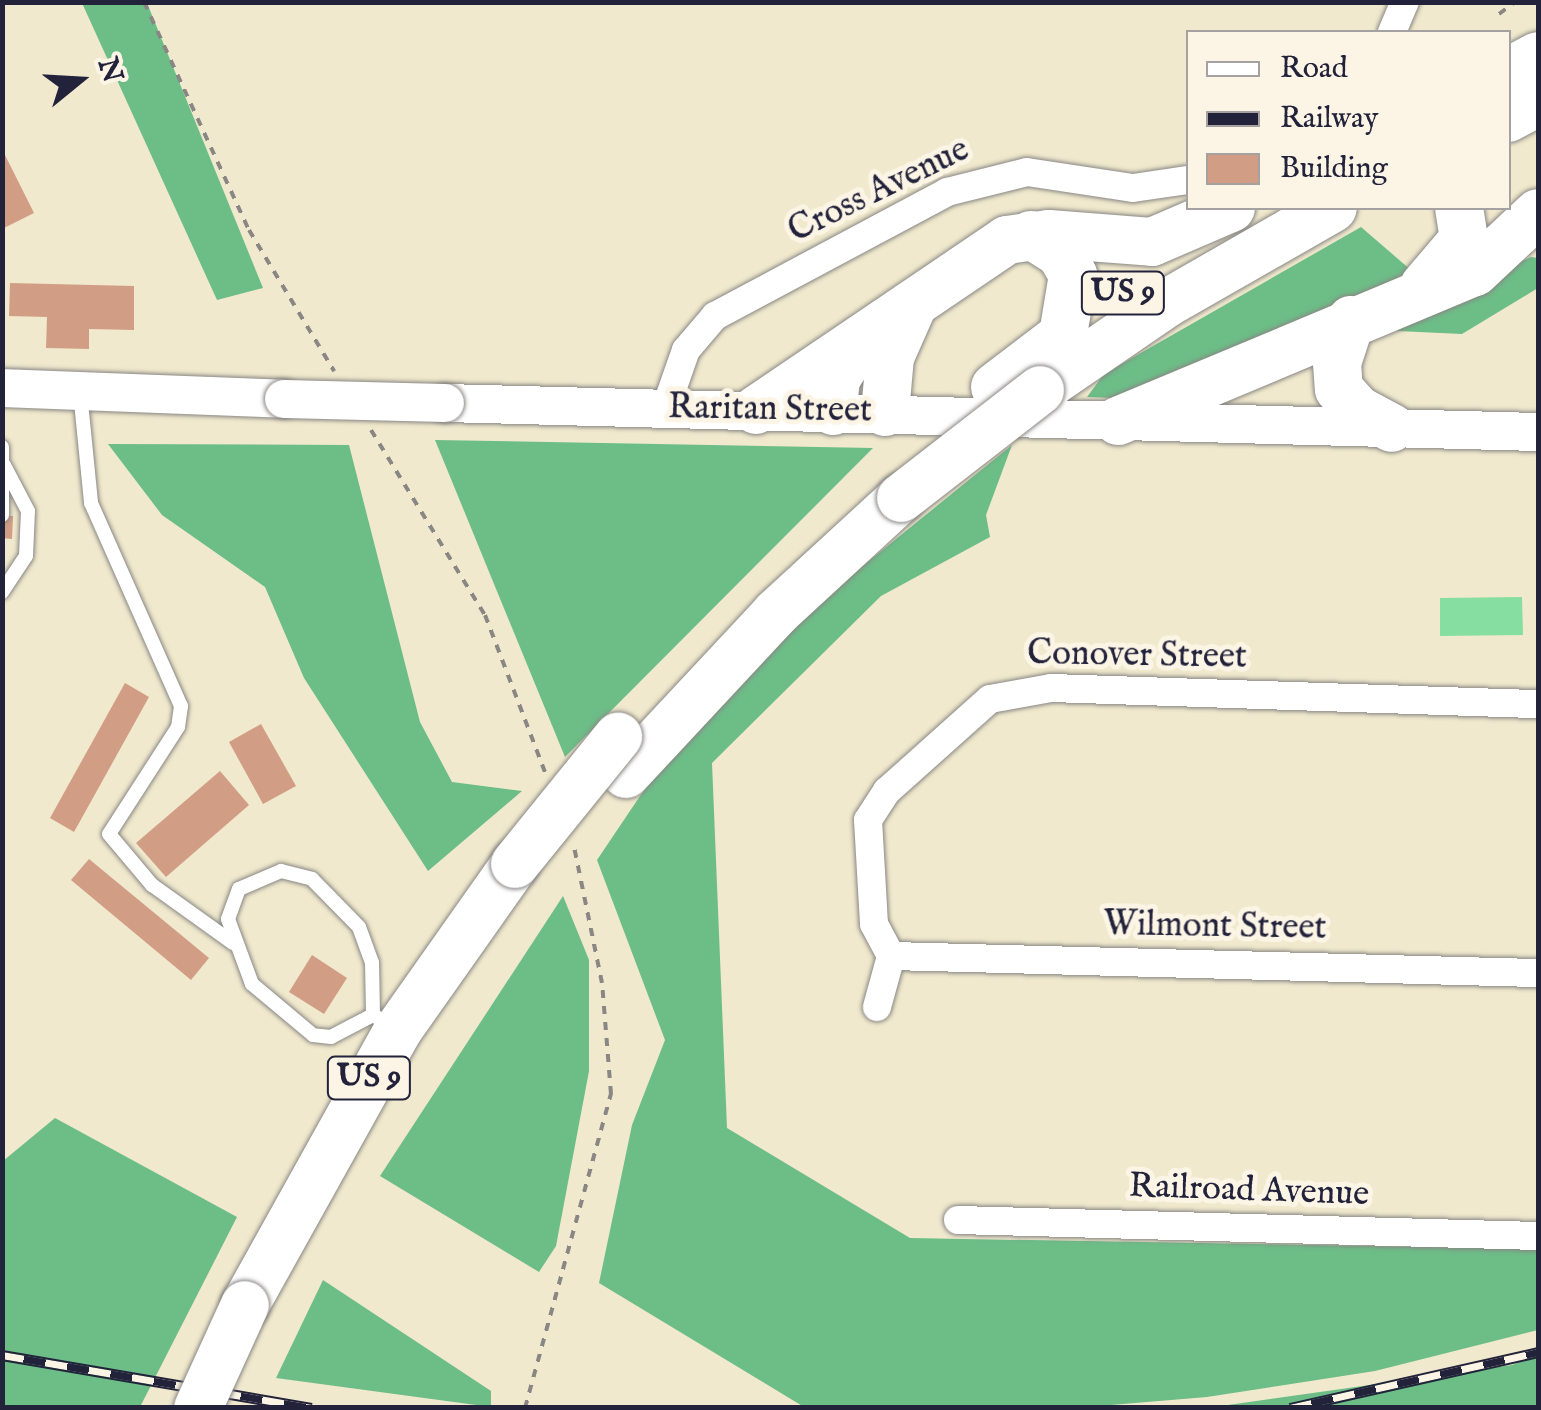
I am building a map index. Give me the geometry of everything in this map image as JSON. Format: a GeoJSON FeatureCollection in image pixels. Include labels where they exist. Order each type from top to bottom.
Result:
{"type":"FeatureCollection","features":[{"type":"Feature","properties":{"kind":"highway"},"geometry":{"type":"LineString","coordinates":[[1511,70],[1538,56]]}},
{"type":"Feature","properties":{"kind":"highway"},"geometry":{"type":"LineString","coordinates":[[1511,116],[1538,102]]}},
{"type":"Feature","properties":{"kind":"highway"},"geometry":{"type":"LineString","coordinates":[[756,410],[994,246],[1031,235],[1152,242],[1226,210]]}},
{"type":"Feature","properties":{"kind":"highway","name":"US 9"},"geometry":{"type":"LineString","coordinates":[[1018,389],[1063,335],[1257,228],[1326,210]]}},
{"type":"Feature","properties":{"kind":"highway"},"geometry":{"type":"LineString","coordinates":[[1257,228],[1361,210]]}},
{"type":"Feature","properties":{"kind":"highway"},"geometry":{"type":"LineString","coordinates":[[1422,289],[1464,239],[1459,210]]}},
{"type":"Feature","properties":{"kind":"highway"},"geometry":{"type":"LineString","coordinates":[[1118,421],[1422,289],[1475,272],[1538,213]]}},
{"type":"Feature","properties":{"kind":"highway","name":"US 9"},"geometry":{"type":"LineString","coordinates":[[232,1408],[261,1308],[386,1022],[519,882],[622,755],[776,612],[886,492],[1018,389],[1257,228]]}},
{"type":"Feature","properties":{"kind":"highway"},"geometry":{"type":"LineString","coordinates":[[1031,235],[1060,253],[1073,274],[1063,335]]}},
{"type":"Feature","properties":{"kind":"highway"},"geometry":{"type":"LineString","coordinates":[[885,412],[890,357],[912,305]]}},
{"type":"Feature","properties":{"kind":"highway"},"geometry":{"type":"LineString","coordinates":[[1351,320],[1337,363],[1339,389],[1358,410],[1392,428]]}},
{"type":"Feature","properties":{"kind":"highway"},"geometry":{"type":"LineString","coordinates":[[832,411],[836,379],[861,340]]}},
{"type":"Feature","properties":{"kind":"highway","name":"US 9"},"geometry":{"type":"LineString","coordinates":[[198,1408],[406,1076],[519,882]]}},
{"type":"Feature","properties":{"kind":"street"},"geometry":{"type":"LineString","coordinates":[[1393,30],[1406,2]]}},
{"type":"Feature","properties":{"kind":"street","name":"Cross Avenue"},"geometry":{"type":"LineString","coordinates":[[666,407],[686,350],[715,316],[947,192],[1027,172],[1133,188],[1186,180]]}},
{"type":"Feature","properties":{"kind":"street","name":"Raritan Street"},"geometry":{"type":"LineString","coordinates":[[2,388],[1538,432]]}},
{"type":"Feature","properties":{"kind":"street","name":"Conover Street"},"geometry":{"type":"LineString","coordinates":[[890,956],[874,924],[868,820],[886,791],[990,698],[1051,688],[1538,704]]}},
{"type":"Feature","properties":{"kind":"street"},"geometry":{"type":"LineString","coordinates":[[877,1007],[890,956]]}},
{"type":"Feature","properties":{"kind":"street","name":"Wilmont Street"},"geometry":{"type":"LineString","coordinates":[[890,956],[1538,972]]}},
{"type":"Feature","properties":{"kind":"street","name":"Railroad Avenue"},"geometry":{"type":"LineString","coordinates":[[958,1220],[1538,1236]]}},
{"type":"Feature","properties":{"kind":"lane"},"geometry":{"type":"LineString","coordinates":[[80,392],[92,503],[182,706],[178,727],[109,834],[152,885],[233,943]]}},
{"type":"Feature","properties":{"kind":"lane"},"geometry":{"type":"LineString","coordinates":[[2,447],[2,514]]}},
{"type":"Feature","properties":{"kind":"lane"},"geometry":{"type":"LineString","coordinates":[[2,592],[26,556],[28,511],[3,465]]}},
{"type":"Feature","properties":{"kind":"lane"},"geometry":{"type":"LineString","coordinates":[[281,870],[312,879],[359,928],[368,947],[386,1022],[331,1037],[313,1035],[252,984],[233,943],[228,919],[240,889],[281,870]]}},
{"type":"Feature","properties":{"kind":"path"},"geometry":{"type":"LineString","coordinates":[[144,2],[249,230],[336,376]]}},
{"type":"Feature","properties":{"kind":"path"},"geometry":{"type":"LineString","coordinates":[[1498,14],[1514,2]]}},
{"type":"Feature","properties":{"kind":"path"},"geometry":{"type":"LineString","coordinates":[[366,423],[485,615],[546,774]]}},
{"type":"Feature","properties":{"kind":"path"},"geometry":{"type":"LineString","coordinates":[[525,1408],[611,1094],[602,982],[571,839]]}},
{"type":"Feature","properties":{"kind":"green space"},"geometry":{"type":"Polygon","coordinates":[[[82,3],[147,3],[263,288],[217,300],[82,3]]]}},
{"type":"Feature","properties":{"kind":"green space"},"geometry":{"type":"Polygon","coordinates":[[[1361,227],[1412,271],[1137,399],[1087,397],[1104,374],[1361,227]]]}},
{"type":"Feature","properties":{"kind":"green space"},"geometry":{"type":"Polygon","coordinates":[[[1531,257],[1538,258],[1538,288],[1462,334],[1376,330],[1531,257]]]}},
{"type":"Feature","properties":{"kind":"green space"},"geometry":{"type":"Polygon","coordinates":[[[435,440],[873,448],[565,757],[435,440]]]}},
{"type":"Feature","properties":{"kind":"green space"},"geometry":{"type":"Polygon","coordinates":[[[108,444],[349,445],[420,722],[452,782],[522,791],[428,871],[304,678],[265,587],[162,515],[108,444]]]}},
{"type":"Feature","properties":{"kind":"green space"},"geometry":{"type":"Polygon","coordinates":[[[1012,445],[986,515],[990,537],[881,596],[712,763],[727,1128],[910,1238],[1538,1249],[1538,1330],[1375,1371],[1207,1397],[1075,1408],[804,1407],[599,1283],[632,1125],[665,1040],[597,860],[673,747],[843,582],[1012,445]]]}},
{"type":"Feature","properties":{"kind":"green space"},"geometry":{"type":"Polygon","coordinates":[[[1522,597],[1523,635],[1440,636],[1440,598],[1522,597]]]}},
{"type":"Feature","properties":{"kind":"green space"},"geometry":{"type":"Polygon","coordinates":[[[563,896],[589,960],[589,1071],[556,1246],[539,1272],[380,1176],[563,896]]]}},
{"type":"Feature","properties":{"kind":"green space"},"geometry":{"type":"Polygon","coordinates":[[[55,1118],[237,1217],[140,1407],[3,1407],[3,1161],[55,1118]]]}},
{"type":"Feature","properties":{"kind":"green space"},"geometry":{"type":"Polygon","coordinates":[[[323,1280],[491,1391],[491,1407],[276,1378],[323,1280]]]}},
{"type":"Feature","properties":{"kind":"green space"},"geometry":{"type":"Polygon","coordinates":[[[1538,1355],[1538,1407],[1214,1407],[1512,1365],[1538,1355]]]}},
{"type":"Feature","properties":{"kind":"building"},"geometry":{"type":"Polygon","coordinates":[[[2,149],[34,213],[2,229],[2,149]]]}},
{"type":"Feature","properties":{"kind":"building"},"geometry":{"type":"Polygon","coordinates":[[[10,283],[134,286],[134,330],[89,329],[89,349],[46,348],[47,317],[9,316],[10,283]]]}},
{"type":"Feature","properties":{"kind":"building"},"geometry":{"type":"Polygon","coordinates":[[[2,515],[13,516],[12,539],[2,538],[2,515]]]}},
{"type":"Feature","properties":{"kind":"building"},"geometry":{"type":"Polygon","coordinates":[[[125,683],[149,697],[74,832],[50,818],[125,683]]]}},
{"type":"Feature","properties":{"kind":"building"},"geometry":{"type":"Polygon","coordinates":[[[261,724],[296,786],[263,804],[229,742],[261,724]]]}},
{"type":"Feature","properties":{"kind":"building"},"geometry":{"type":"Polygon","coordinates":[[[220,771],[249,805],[166,877],[136,843],[220,771]]]}},
{"type":"Feature","properties":{"kind":"building"},"geometry":{"type":"Polygon","coordinates":[[[89,859],[209,958],[191,980],[71,880],[89,859]]]}},
{"type":"Feature","properties":{"kind":"building"},"geometry":{"type":"Polygon","coordinates":[[[312,955],[347,978],[324,1014],[289,992],[312,955]]]}},
{"type":"Feature","properties":{"kind":"railway"},"geometry":{"type":"LineString","coordinates":[[1290,1408],[1538,1352]]}},
{"type":"Feature","properties":{"kind":"railway"},"geometry":{"type":"LineString","coordinates":[[2,1355],[312,1408]]}}]}
